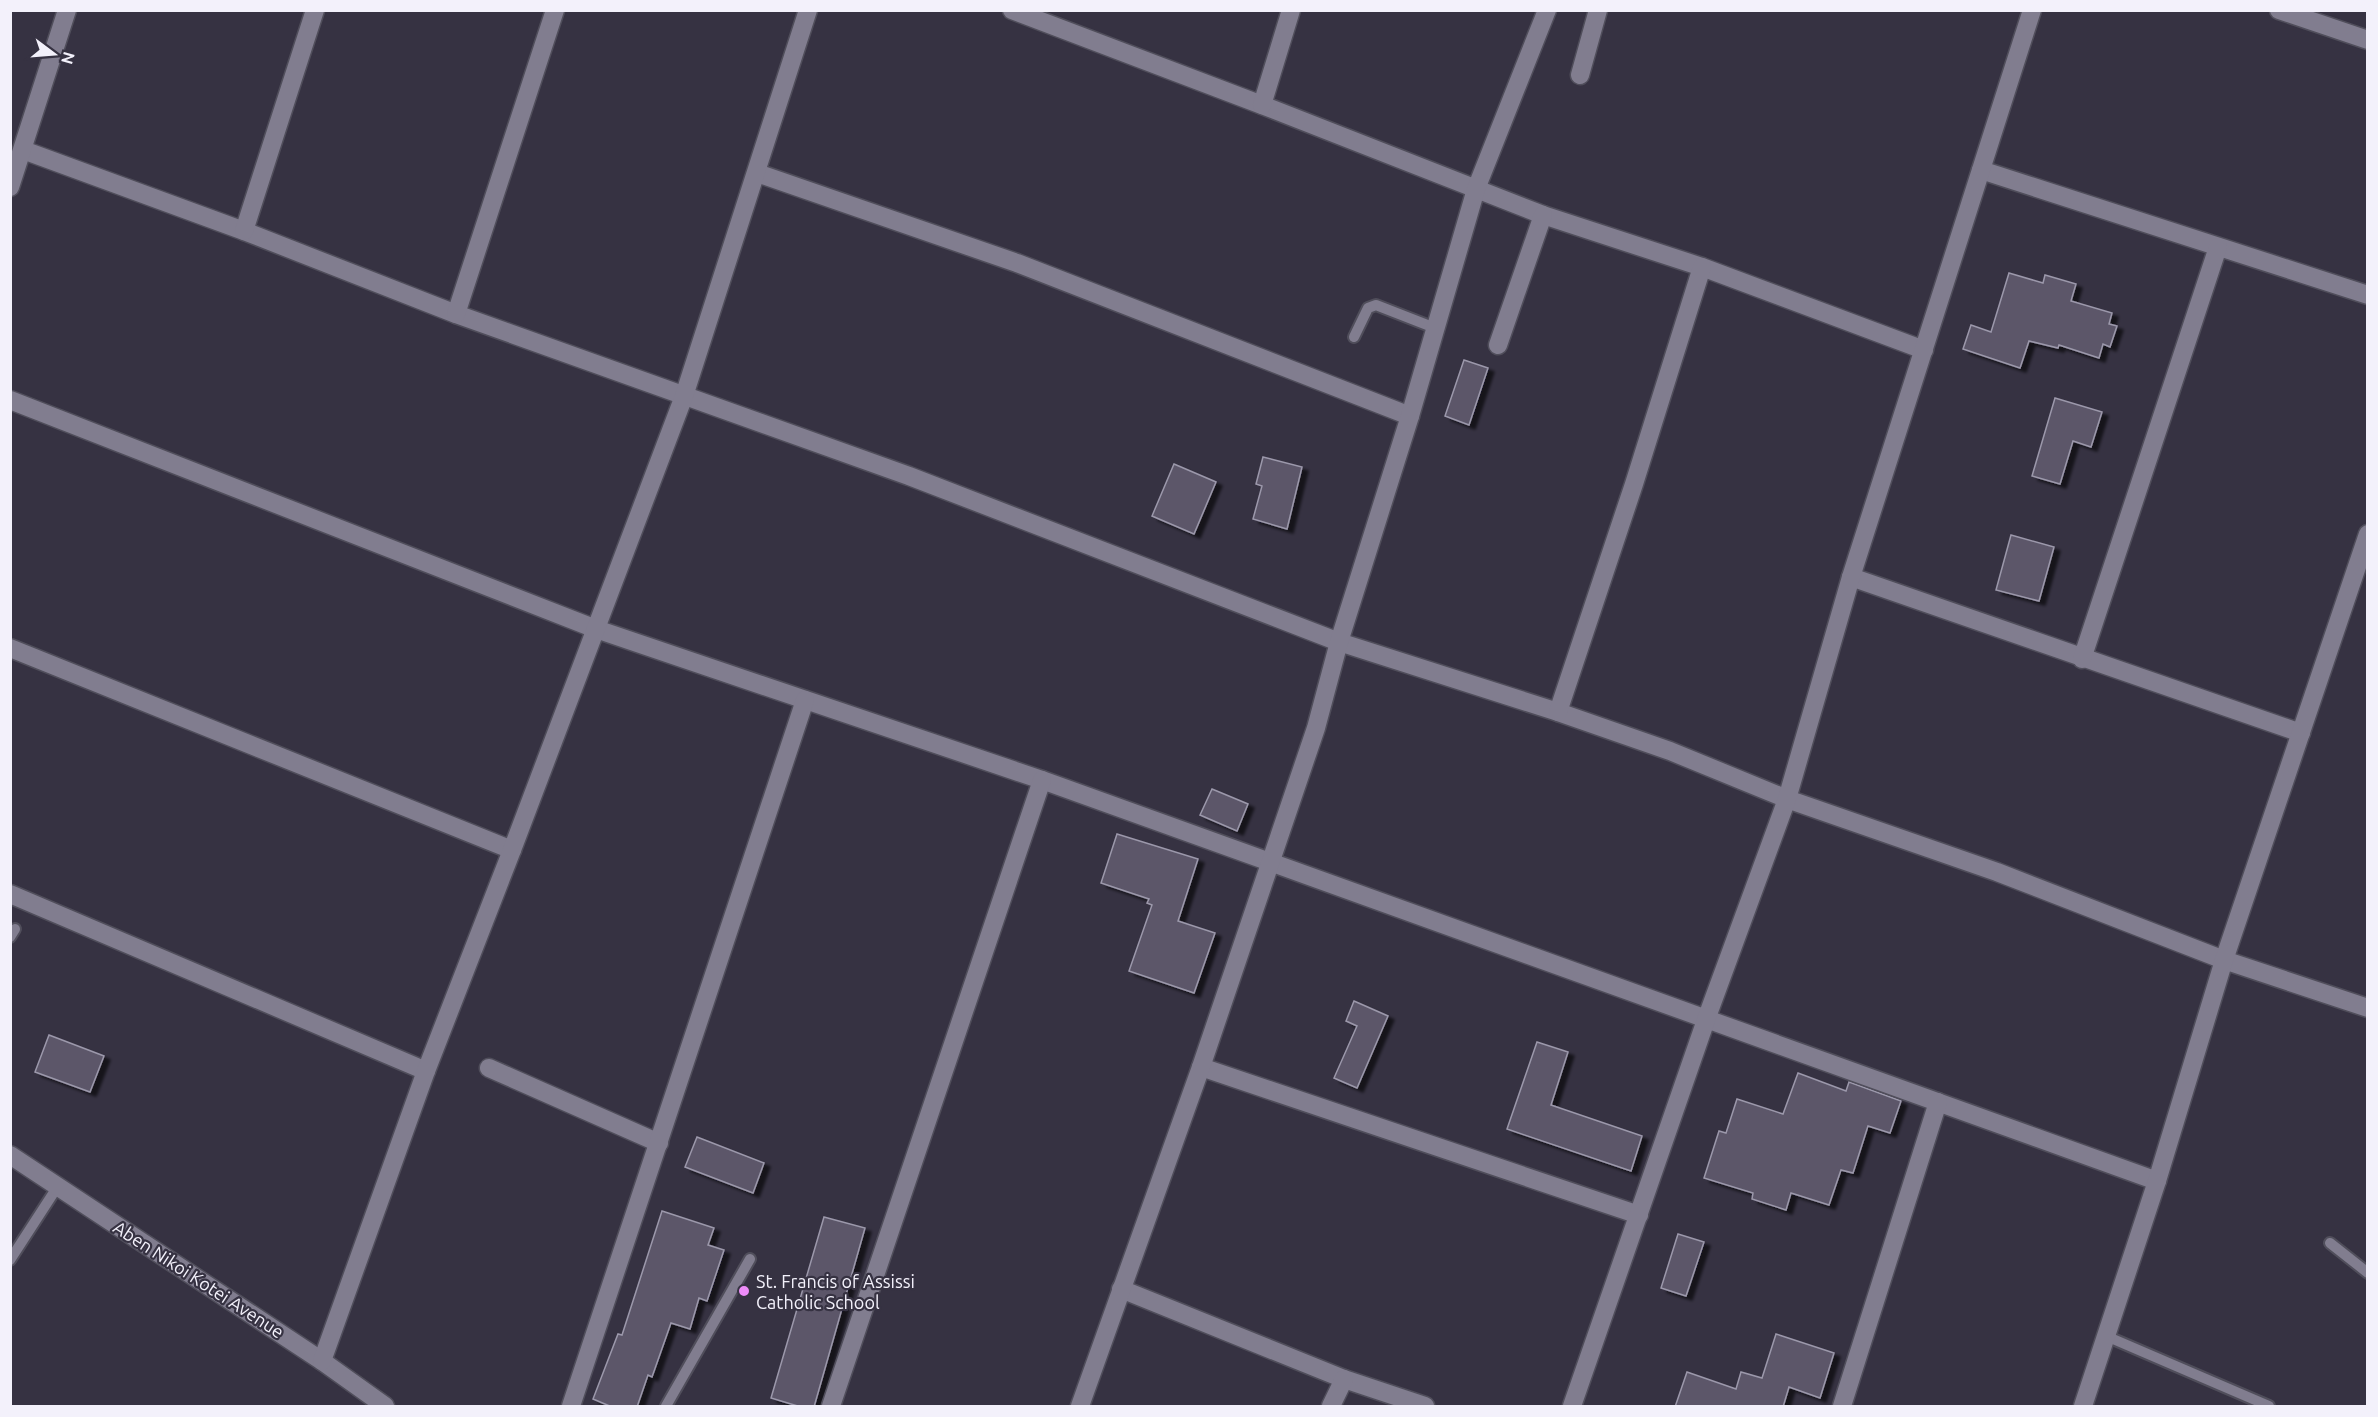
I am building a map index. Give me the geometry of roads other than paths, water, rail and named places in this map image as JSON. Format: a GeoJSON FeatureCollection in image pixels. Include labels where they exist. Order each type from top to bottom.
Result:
{"type":"FeatureCollection","features":[{"type":"Feature","properties":{"kind":"street"},"geometry":{"type":"LineString","coordinates":[[10,187],[67,10]]}},
{"type":"Feature","properties":{"kind":"street"},"geometry":{"type":"LineString","coordinates":[[244,231],[315,10]]}},
{"type":"Feature","properties":{"kind":"street"},"geometry":{"type":"LineString","coordinates":[[456,314],[555,10]]}},
{"type":"Feature","properties":{"kind":"street"},"geometry":{"type":"LineString","coordinates":[[322,1361],[426,1071],[684,396],[808,10]]}},
{"type":"Feature","properties":{"kind":"street"},"geometry":{"type":"LineString","coordinates":[[1012,10],[1039,15],[1543,215],[1702,267],[1924,350]]}},
{"type":"Feature","properties":{"kind":"street"},"geometry":{"type":"LineString","coordinates":[[1262,105],[1291,10]]}},
{"type":"Feature","properties":{"kind":"street"},"geometry":{"type":"LineString","coordinates":[[1080,1407],[1120,1289],[1201,1067],[1316,728],[1339,642],[1410,416],[1476,189],[1547,10]]}},
{"type":"Feature","properties":{"kind":"street"},"geometry":{"type":"LineString","coordinates":[[1580,75],[1598,10]]}},
{"type":"Feature","properties":{"kind":"street"},"geometry":{"type":"LineString","coordinates":[[1572,1407],[1707,1017],[1787,799],[1851,577],[2032,10]]}},
{"type":"Feature","properties":{"kind":"street"},"geometry":{"type":"LineString","coordinates":[[2279,10],[2367,40]]}},
{"type":"Feature","properties":{"kind":"street"},"geometry":{"type":"LineString","coordinates":[[23,150],[244,231],[456,314],[931,484],[1339,642],[1558,712],[1670,751],[1787,799],[1996,872],[2224,960],[2367,1008]]}},
{"type":"Feature","properties":{"kind":"street"},"geometry":{"type":"LineString","coordinates":[[1981,170],[2367,295]]}},
{"type":"Feature","properties":{"kind":"street"},"geometry":{"type":"LineString","coordinates":[[757,173],[1028,267],[1410,416]]}},
{"type":"Feature","properties":{"kind":"street"},"geometry":{"type":"LineString","coordinates":[[1498,345],[1543,215]]}},
{"type":"Feature","properties":{"kind":"street"},"geometry":{"type":"LineString","coordinates":[[2082,659],[2218,247]]}},
{"type":"Feature","properties":{"kind":"street"},"geometry":{"type":"LineString","coordinates":[[1558,712],[1634,483],[1702,267]]}},
{"type":"Feature","properties":{"kind":"street"},"geometry":{"type":"LineString","coordinates":[[10,400],[596,629],[1042,780],[2157,1180]]}},
{"type":"Feature","properties":{"kind":"street"},"geometry":{"type":"LineString","coordinates":[[2083,1407],[2157,1180],[2224,960],[2367,534]]}},
{"type":"Feature","properties":{"kind":"street"},"geometry":{"type":"LineString","coordinates":[[1851,577],[2082,659],[2301,733]]}},
{"type":"Feature","properties":{"kind":"street"},"geometry":{"type":"LineString","coordinates":[[10,648],[512,850]]}},
{"type":"Feature","properties":{"kind":"street"},"geometry":{"type":"LineString","coordinates":[[572,1407],[805,700]]}},
{"type":"Feature","properties":{"kind":"street"},"geometry":{"type":"LineString","coordinates":[[831,1407],[1042,780]]}},
{"type":"Feature","properties":{"kind":"street"},"geometry":{"type":"LineString","coordinates":[[10,894],[426,1071]]}},
{"type":"Feature","properties":{"kind":"street"},"geometry":{"type":"LineString","coordinates":[[1201,1067],[1639,1215]]}},
{"type":"Feature","properties":{"kind":"street"},"geometry":{"type":"LineString","coordinates":[[489,1068],[659,1143]]}},
{"type":"Feature","properties":{"kind":"street"},"geometry":{"type":"LineString","coordinates":[[1842,1407],[1938,1102]]}},
{"type":"Feature","properties":{"kind":"street","name":"Aben Nikoi Kotei Avenue"},"geometry":{"type":"LineString","coordinates":[[10,1155],[322,1361],[385,1407]]}},
{"type":"Feature","properties":{"kind":"street"},"geometry":{"type":"LineString","coordinates":[[1120,1289],[1344,1379],[1425,1407]]}},
{"type":"Feature","properties":{"kind":"street"},"geometry":{"type":"LineString","coordinates":[[1331,1407],[1344,1379]]}},
{"type":"Feature","properties":{"kind":"lane"},"geometry":{"type":"LineString","coordinates":[[1354,337],[1368,308],[1376,305],[1435,328]]}},
{"type":"Feature","properties":{"kind":"lane"},"geometry":{"type":"LineString","coordinates":[[10,1260],[57,1186]]}},
{"type":"Feature","properties":{"kind":"lane"},"geometry":{"type":"LineString","coordinates":[[2330,1243],[2367,1273]]}},
{"type":"Feature","properties":{"kind":"lane"},"geometry":{"type":"LineString","coordinates":[[666,1407],[750,1259]]}},
{"type":"Feature","properties":{"kind":"lane"},"geometry":{"type":"LineString","coordinates":[[2106,1336],[2269,1407]]}},
{"type":"Feature","properties":{"kind":"place","name":"St. Francis of Assissi Catholic School"},"geometry":{"type":"Point","coordinates":[744,1291]}}]}
